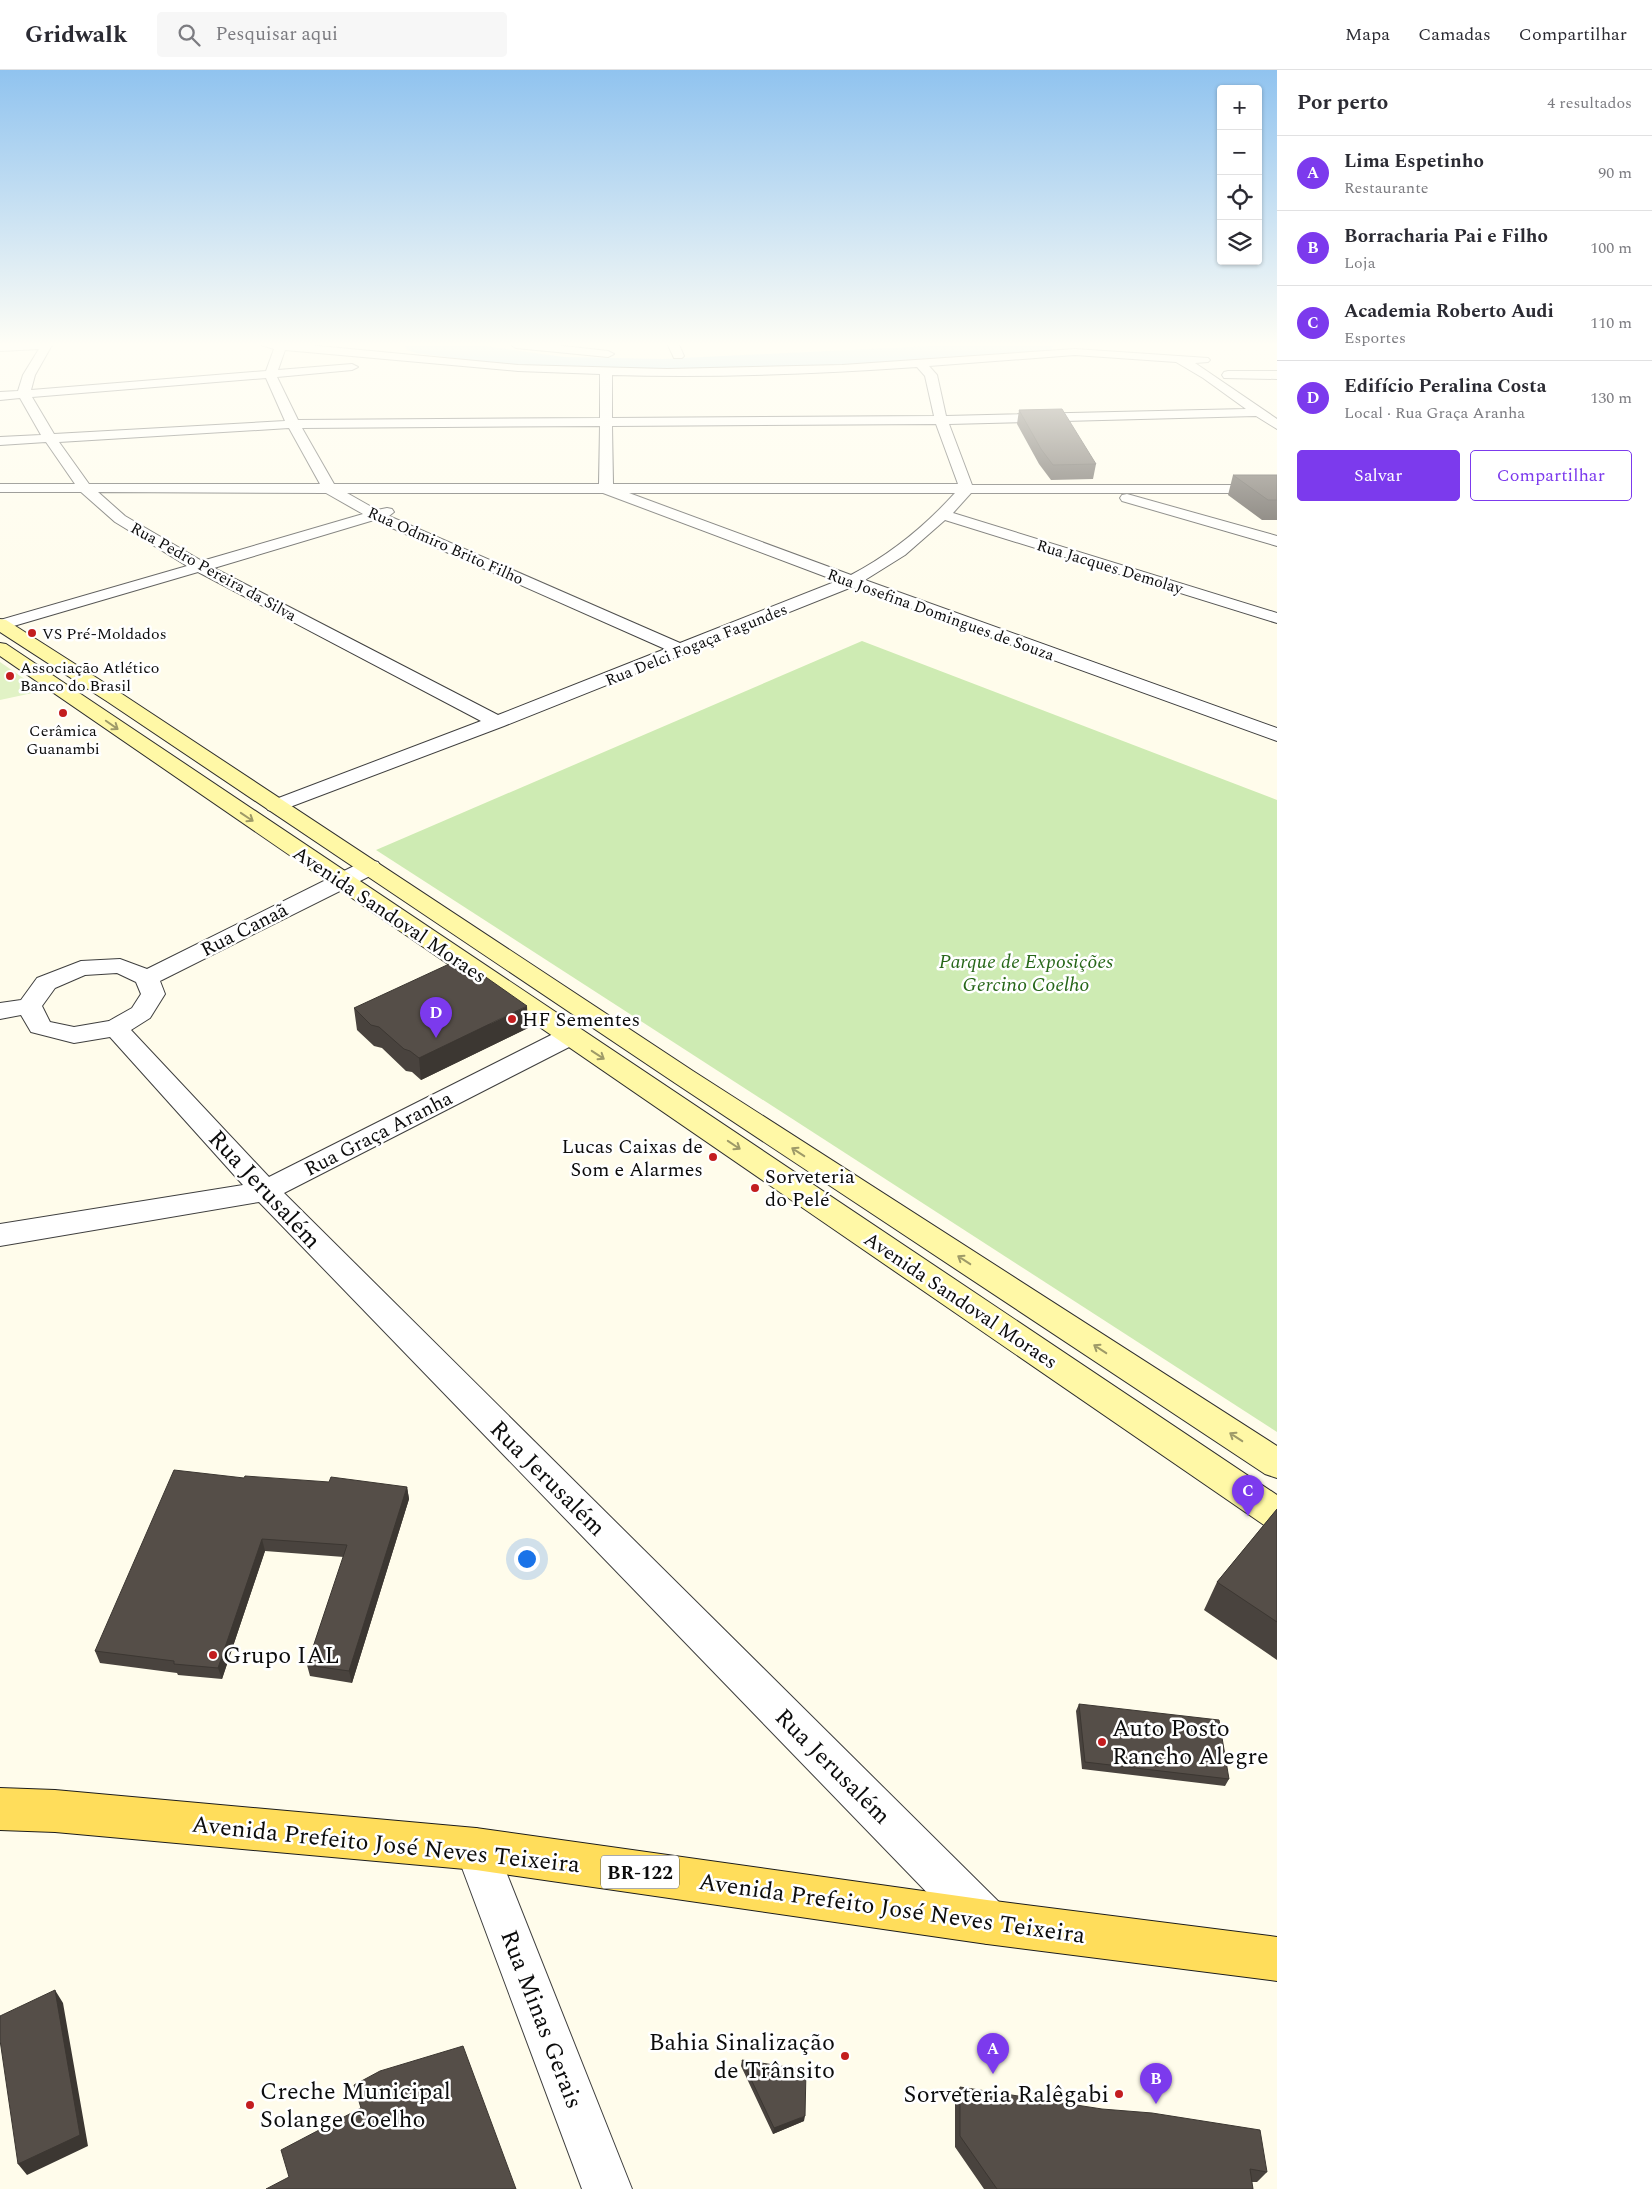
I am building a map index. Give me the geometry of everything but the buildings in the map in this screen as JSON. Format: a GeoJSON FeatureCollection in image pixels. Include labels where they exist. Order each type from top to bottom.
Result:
{"type":"FeatureCollection","features":[{"type":"Feature","properties":{"kind":"main road","name":"Avenida Sandoval Moraes"},"geometry":{"type":"LineString","coordinates":[[0,624],[370,867],[684,1077],[1277,1464]]}},
{"type":"Feature","properties":{"kind":"main road","name":"Avenida Sandoval Moraes"},"geometry":{"type":"LineString","coordinates":[[0,648],[69,694],[147,750],[1277,1514]]}},
{"type":"Feature","properties":{"kind":"main road"},"geometry":{"type":"LineString","coordinates":[[69,694],[95,685]]}},
{"type":"Feature","properties":{"kind":"main road"},"geometry":{"type":"LineString","coordinates":[[658,1094],[684,1077]]}},
{"type":"Feature","properties":{"kind":"main road","name":"Avenida Prefeito José Neves Teixeira"},"geometry":{"type":"LineString","coordinates":[[0,1809],[55,1811],[476,1849],[987,1922],[1277,1959]]}},
{"type":"Feature","properties":{"kind":"street","name":"Rua Pedro Pereira da Silva"},"geometry":{"type":"LineString","coordinates":[[53,444],[86,488],[120,519],[202,568],[497,722]]}},
{"type":"Feature","properties":{"kind":"street","name":"Rua Odmiro Brito Filho"},"geometry":{"type":"LineString","coordinates":[[304,444],[329,488],[376,516],[681,650]]}},
{"type":"Feature","properties":{"kind":"street"},"geometry":{"type":"LineString","coordinates":[[606,444],[606,489]]}},
{"type":"Feature","properties":{"kind":"street"},"geometry":{"type":"LineString","coordinates":[[950,444],[967,489]]}},
{"type":"Feature","properties":{"kind":"street"},"geometry":{"type":"LineString","coordinates":[[0,488],[1277,489]]}},
{"type":"Feature","properties":{"kind":"street"},"geometry":{"type":"LineString","coordinates":[[420,502],[465,488]]}},
{"type":"Feature","properties":{"kind":"street","name":"Rua Josefina Domingues de Souza"},"geometry":{"type":"LineString","coordinates":[[606,489],[852,582],[1277,735]]}},
{"type":"Feature","properties":{"kind":"street","name":"Rua Delci Fogaça Fagundes"},"geometry":{"type":"LineString","coordinates":[[275,806],[497,722],[852,582],[884,563],[944,515],[967,489]]}},
{"type":"Feature","properties":{"kind":"street"},"geometry":{"type":"LineString","coordinates":[[1094,489],[1277,541]]}},
{"type":"Feature","properties":{"kind":"street"},"geometry":{"type":"LineString","coordinates":[[1173,511],[1173,500],[1178,489]]}},
{"type":"Feature","properties":{"kind":"street"},"geometry":{"type":"LineString","coordinates":[[0,624],[202,568],[403,507]]}},
{"type":"Feature","properties":{"kind":"street","name":"Rua Jacques Demolay"},"geometry":{"type":"LineString","coordinates":[[944,515],[1277,618]]}},
{"type":"Feature","properties":{"kind":"street","name":"Rua Canaã"},"geometry":{"type":"LineString","coordinates":[[147,978],[370,867]]}},
{"type":"Feature","properties":{"kind":"street"},"geometry":{"type":"LineString","coordinates":[[0,1011],[29,1006],[46,983],[81,968],[120,966],[147,978],[152,994],[141,1013],[116,1028],[74,1035],[40,1027],[29,1006]]}},
{"type":"Feature","properties":{"kind":"street","name":"Rua Jerusalém"},"geometry":{"type":"LineString","coordinates":[[116,1028],[264,1191],[987,1922]]}},
{"type":"Feature","properties":{"kind":"street","name":"Rua Graça Aranha"},"geometry":{"type":"LineString","coordinates":[[0,1235],[264,1191],[570,1036]]}},
{"type":"Feature","properties":{"kind":"street","name":"Rua Minas Gerais"},"geometry":{"type":"LineString","coordinates":[[476,1849],[607,2189]]}},
{"type":"Feature","properties":{"kind":"green space","name":"Parque de Exposições Gercino Coelho"},"geometry":{"type":"Polygon","coordinates":[[[862,641],[1277,800],[1277,1432],[376,850],[862,641]]]}},
{"type":"Feature","properties":{"kind":"green space","name":"Associação Atlético Banco do Brasil"},"geometry":{"type":"Polygon","coordinates":[[[0,662],[42,691],[0,700],[0,662]]]}},
{"type":"Feature","properties":{"kind":"place","name":"VS Pré-Moldados"},"geometry":{"type":"Point","coordinates":[32,633]}},
{"type":"Feature","properties":{"kind":"place","name":"Associação Atlético Banco do Brasil"},"geometry":{"type":"Point","coordinates":[10,676]}},
{"type":"Feature","properties":{"kind":"place","name":"Cerâmica Guanambi"},"geometry":{"type":"Point","coordinates":[63,713]}},
{"type":"Feature","properties":{"kind":"place","name":"HF Sementes"},"geometry":{"type":"Point","coordinates":[512,1019]}},
{"type":"Feature","properties":{"kind":"place","name":"Edifício Peralina Costa"},"geometry":{"type":"Point","coordinates":[436,1038]}},
{"type":"Feature","properties":{"kind":"place","name":"Lucas Caixas de Som e Alarmes"},"geometry":{"type":"Point","coordinates":[713,1157]}},
{"type":"Feature","properties":{"kind":"place","name":"Sorveteria do Pelé"},"geometry":{"type":"Point","coordinates":[755,1188]}},
{"type":"Feature","properties":{"kind":"place","name":"Academia Roberto Audi"},"geometry":{"type":"Point","coordinates":[1248,1516]}},
{"type":"Feature","properties":{"kind":"place","name":"Grupo IAL"},"geometry":{"type":"Point","coordinates":[213,1655]}},
{"type":"Feature","properties":{"kind":"place","name":"Auto Posto Rancho Alegre"},"geometry":{"type":"Point","coordinates":[1102,1742]}},
{"type":"Feature","properties":{"kind":"place","name":"Bahia Sinalização de Trânsito"},"geometry":{"type":"Point","coordinates":[845,2056]}},
{"type":"Feature","properties":{"kind":"place","name":"Lima Espetinho"},"geometry":{"type":"Point","coordinates":[993,2074]}},
{"type":"Feature","properties":{"kind":"place","name":"Sorveteria Ralêgabi"},"geometry":{"type":"Point","coordinates":[1119,2094]}},
{"type":"Feature","properties":{"kind":"place","name":"Borracharia Pai e Filho"},"geometry":{"type":"Point","coordinates":[1156,2104]}},
{"type":"Feature","properties":{"kind":"place","name":"Creche Municipal Solange Coelho"},"geometry":{"type":"Point","coordinates":[250,2105]}}]}
